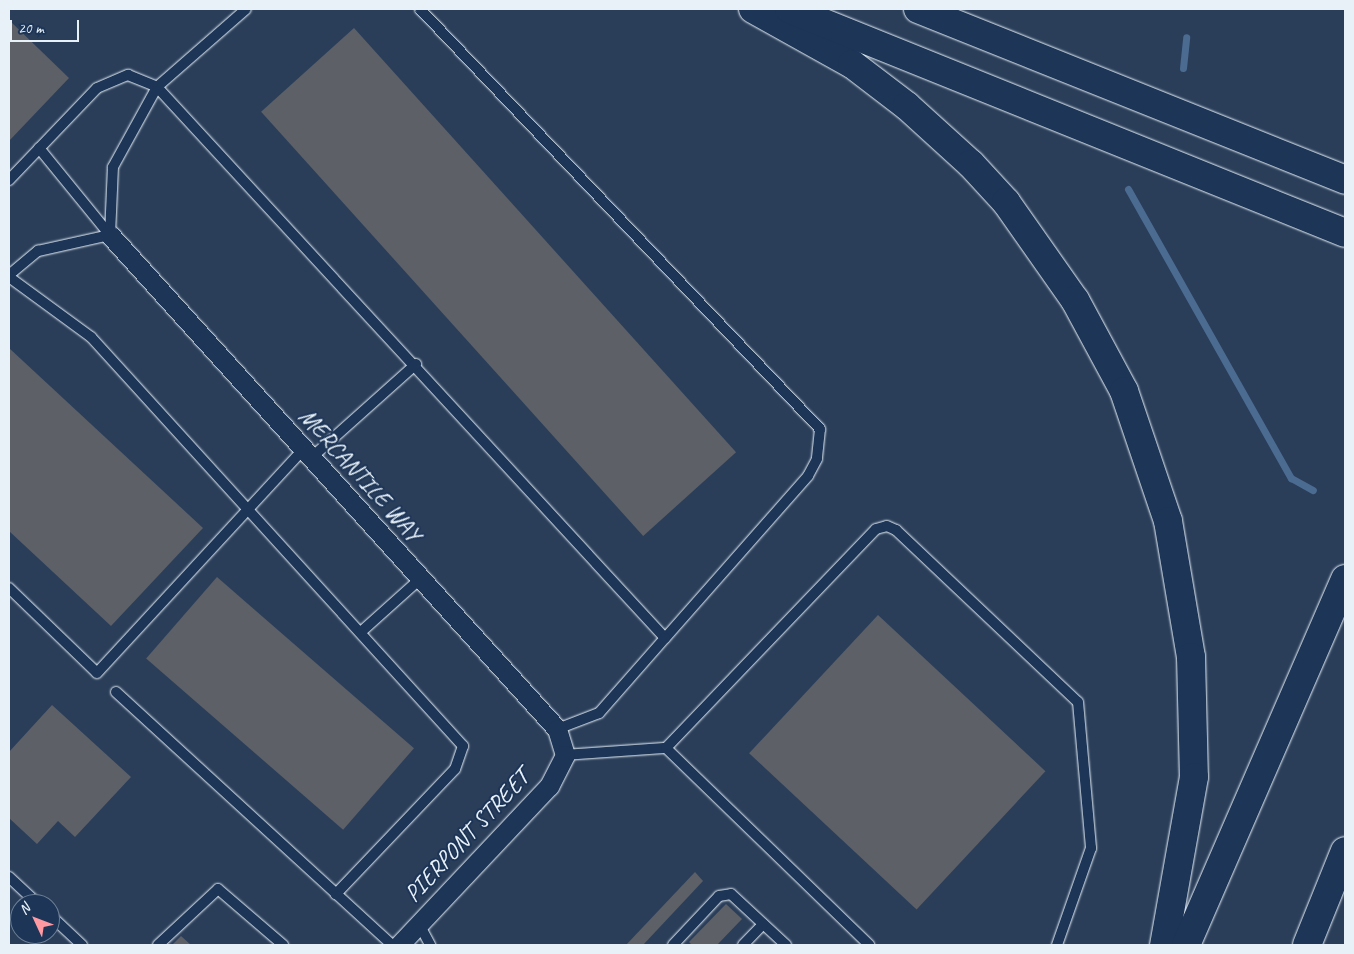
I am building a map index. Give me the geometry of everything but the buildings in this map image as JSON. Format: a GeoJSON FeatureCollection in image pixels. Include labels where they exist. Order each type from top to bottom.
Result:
{"type":"FeatureCollection","features":[{"type":"Feature","properties":{"kind":"highway"},"geometry":{"type":"LineString","coordinates":[[753,9],[852,64],[908,106],[970,164],[1006,202],[1075,300],[1124,391],[1149,455],[1168,521],[1191,657],[1194,777],[1164,945]]}},
{"type":"Feature","properties":{"kind":"highway"},"geometry":{"type":"LineString","coordinates":[[789,9],[1345,233]]}},
{"type":"Feature","properties":{"kind":"highway"},"geometry":{"type":"LineString","coordinates":[[918,9],[1345,180]]}},
{"type":"Feature","properties":{"kind":"highway"},"geometry":{"type":"LineString","coordinates":[[1186,945],[1345,579]]}},
{"type":"Feature","properties":{"kind":"highway"},"geometry":{"type":"LineString","coordinates":[[1307,945],[1345,851]]}},
{"type":"Feature","properties":{"kind":"street","name":"MERCANTILE WAY"},"geometry":{"type":"LineString","coordinates":[[110,235],[557,729],[565,755]]}},
{"type":"Feature","properties":{"kind":"street","name":"PIERPONT STREET"},"geometry":{"type":"LineString","coordinates":[[399,945],[549,786],[565,755]]}},
{"type":"Feature","properties":{"kind":"lane"},"geometry":{"type":"LineString","coordinates":[[110,235],[113,167],[157,87],[246,9]]}},
{"type":"Feature","properties":{"kind":"lane"},"geometry":{"type":"LineString","coordinates":[[420,9],[820,429],[816,459],[808,476],[599,713],[557,729]]}},
{"type":"Feature","properties":{"kind":"lane"},"geometry":{"type":"LineString","coordinates":[[9,180],[97,88],[128,75],[157,87],[416,364],[665,638]]}},
{"type":"Feature","properties":{"kind":"lane"},"geometry":{"type":"LineString","coordinates":[[39,148],[110,235]]}},
{"type":"Feature","properties":{"kind":"lane"},"geometry":{"type":"LineString","coordinates":[[110,235],[38,251],[9,276],[91,337],[362,631],[463,746],[454,769],[336,894]]}},
{"type":"Feature","properties":{"kind":"lane"},"geometry":{"type":"LineString","coordinates":[[9,588],[97,673],[249,508],[307,454],[416,364]]}},
{"type":"Feature","properties":{"kind":"lane"},"geometry":{"type":"LineString","coordinates":[[565,755],[666,748],[876,529],[896,530],[1078,702],[1091,848],[1057,945]]}},
{"type":"Feature","properties":{"kind":"lane"},"geometry":{"type":"LineString","coordinates":[[362,631],[420,579]]}},
{"type":"Feature","properties":{"kind":"lane"},"geometry":{"type":"LineString","coordinates":[[116,692],[392,945]]}},
{"type":"Feature","properties":{"kind":"lane"},"geometry":{"type":"LineString","coordinates":[[666,748],[869,945]]}},
{"type":"Feature","properties":{"kind":"lane"},"geometry":{"type":"LineString","coordinates":[[9,877],[27,894]]}},
{"type":"Feature","properties":{"kind":"lane"},"geometry":{"type":"LineString","coordinates":[[158,945],[218,888],[283,945]]}},
{"type":"Feature","properties":{"kind":"lane"},"geometry":{"type":"LineString","coordinates":[[673,945],[719,896],[731,894],[786,945]]}},
{"type":"Feature","properties":{"kind":"lane"},"geometry":{"type":"LineString","coordinates":[[60,924],[82,945]]}},
{"type":"Feature","properties":{"kind":"lane"},"geometry":{"type":"LineString","coordinates":[[419,924],[430,945]]}},
{"type":"Feature","properties":{"kind":"lane"},"geometry":{"type":"LineString","coordinates":[[743,945],[764,924]]}},
{"type":"Feature","properties":{"kind":"waterway"},"geometry":{"type":"LineString","coordinates":[[1183,68],[1186,37]]}},
{"type":"Feature","properties":{"kind":"waterway"},"geometry":{"type":"LineString","coordinates":[[1128,189],[1291,478],[1313,490]]}}]}
